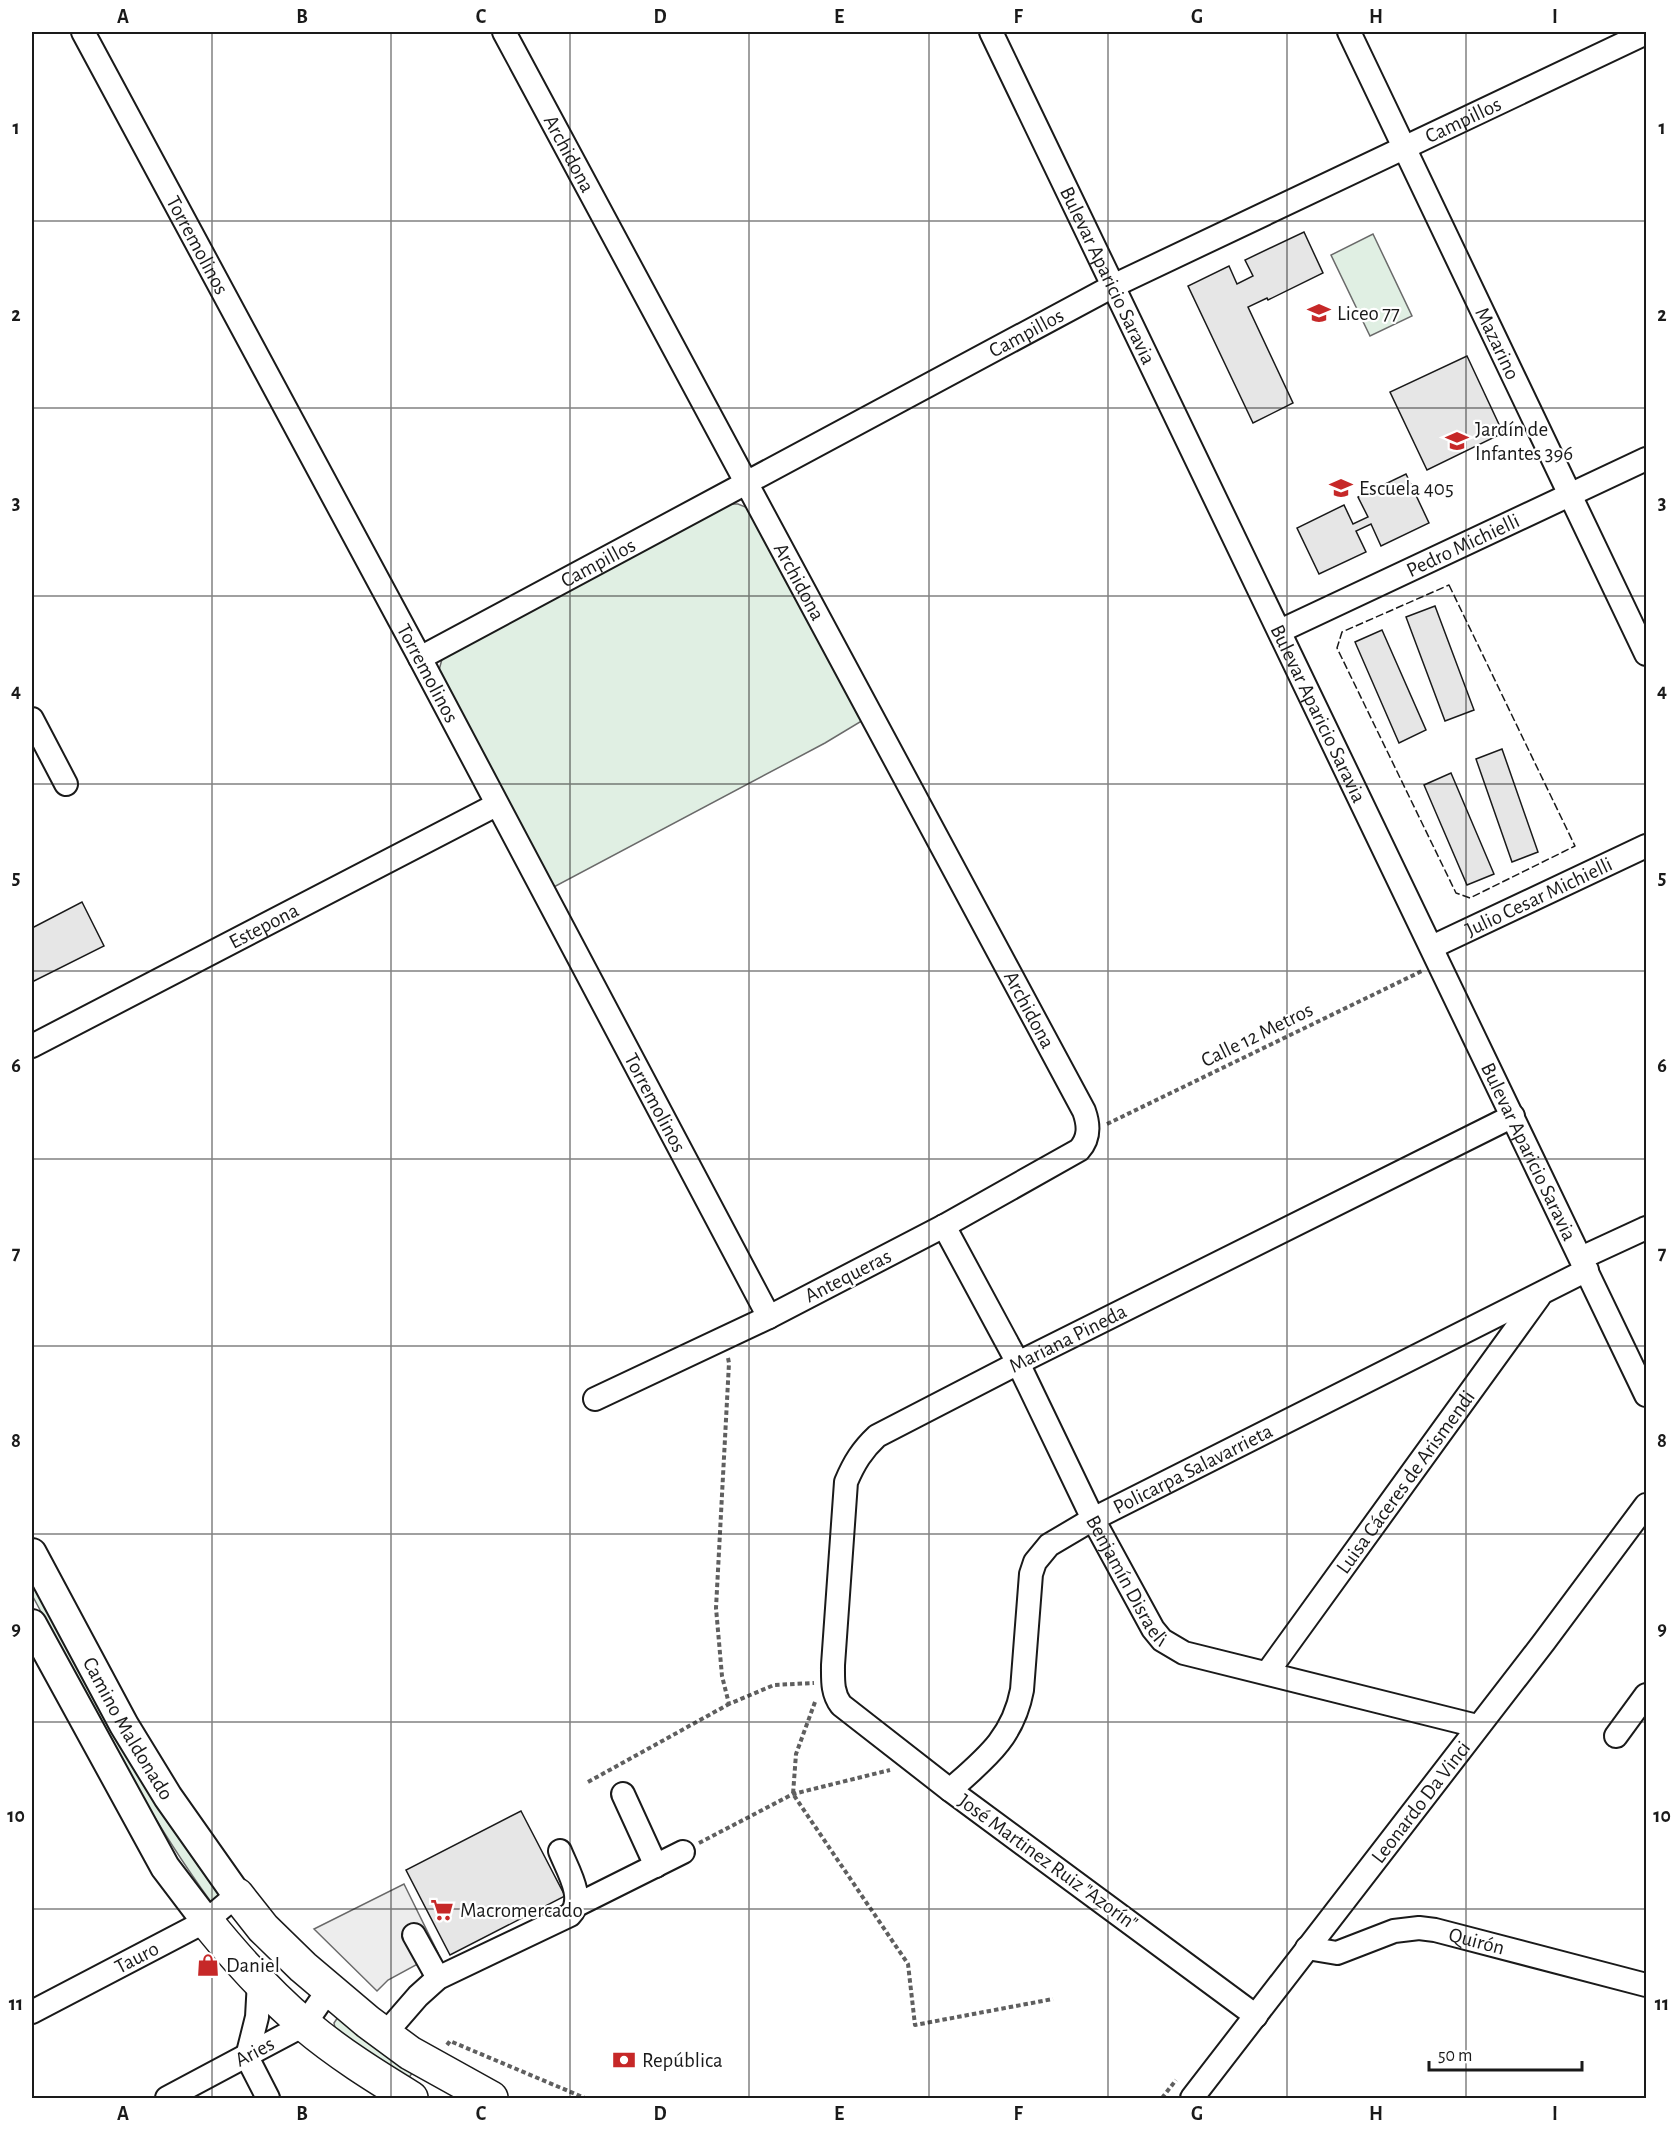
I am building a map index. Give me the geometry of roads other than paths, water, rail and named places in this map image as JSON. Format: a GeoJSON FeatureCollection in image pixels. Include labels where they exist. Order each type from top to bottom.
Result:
{"type":"FeatureCollection","features":[{"type":"Feature","properties":{"kind":"highway"},"geometry":{"type":"LineString","coordinates":[[237,1895],[263,1928],[303,1967],[385,2034],[410,2053],[491,2098]]}},
{"type":"Feature","properties":{"kind":"highway"},"geometry":{"type":"LineString","coordinates":[[206,1921],[259,1981],[304,2025],[353,2062],[413,2098]]}},
{"type":"Feature","properties":{"kind":"main road","name":"Camino Maldonado"},"geometry":{"type":"LineString","coordinates":[[32,1553],[124,1725],[168,1797],[237,1895]]}},
{"type":"Feature","properties":{"kind":"main road","name":"Camino Maldonado"},"geometry":{"type":"LineString","coordinates":[[32,1624],[165,1868],[206,1921]]}},
{"type":"Feature","properties":{"kind":"street","name":"Torremolinos"},"geometry":{"type":"LineString","coordinates":[[83,32],[420,658],[769,1317]]}},
{"type":"Feature","properties":{"kind":"street","name":"Archidona"},"geometry":{"type":"LineString","coordinates":[[504,32],[1084,1111],[1088,1133]]}},
{"type":"Feature","properties":{"kind":"street","name":"Bulevar Aparicio Saravia"},"geometry":{"type":"LineString","coordinates":[[991,32],[1647,1395]]}},
{"type":"Feature","properties":{"kind":"street","name":"Mazarino"},"geometry":{"type":"LineString","coordinates":[[1349,32],[1647,654]]}},
{"type":"Feature","properties":{"kind":"street","name":"Campillos"},"geometry":{"type":"LineString","coordinates":[[420,658],[1114,285],[1647,33]]}},
{"type":"Feature","properties":{"kind":"street","name":"Pedro Michielli"},"geometry":{"type":"LineString","coordinates":[[1280,631],[1647,459]]}},
{"type":"Feature","properties":{"kind":"street"},"geometry":{"type":"LineString","coordinates":[[32,719],[66,784]]}},
{"type":"Feature","properties":{"kind":"street","name":"Estepona"},"geometry":{"type":"LineString","coordinates":[[32,1046],[496,805]]}},
{"type":"Feature","properties":{"kind":"street","name":"Julio Cesar Michielli"},"geometry":{"type":"LineString","coordinates":[[1436,955],[1647,846]]}},
{"type":"Feature","properties":{"kind":"street","name":"Mariana Pineda"},"geometry":{"type":"LineString","coordinates":[[841,1706],[836,1698],[825,1689],[846,1482],[854,1462],[877,1436],[1018,1363],[1513,1116]]}},
{"type":"Feature","properties":{"kind":"street","name":"Antequeras"},"geometry":{"type":"LineString","coordinates":[[595,1399],[769,1317],[944,1226],[1079,1150],[1085,1144],[1088,1133]]}},
{"type":"Feature","properties":{"kind":"street","name":"Benjamín Disraeli"},"geometry":{"type":"LineString","coordinates":[[944,1226],[1018,1363],[1093,1519],[1153,1629],[1162,1640],[1184,1653],[1478,1726]]}},
{"type":"Feature","properties":{"kind":"street","name":"Policarpa Salavarrieta"},"geometry":{"type":"LineString","coordinates":[[950,1790],[994,1751],[1012,1724],[1019,1708],[1031,1574],[1035,1562],[1049,1545],[1093,1519],[1542,1293],[1584,1264],[1647,1228]]}},
{"type":"Feature","properties":{"kind":"street","name":"Luisa Cáceres de Arismendi"},"geometry":{"type":"LineString","coordinates":[[1267,1673],[1542,1293]]}},
{"type":"Feature","properties":{"kind":"street","name":"Leonardo Da Vinci"},"geometry":{"type":"LineString","coordinates":[[1192,2098],[1647,1505]]}},
{"type":"Feature","properties":{"kind":"street"},"geometry":{"type":"LineString","coordinates":[[1616,1736],[1647,1695]]}},
{"type":"Feature","properties":{"kind":"street","name":"José Martinez Ruiz \"Azorín\""},"geometry":{"type":"LineString","coordinates":[[841,1706],[950,1790],[1256,2016]]}},
{"type":"Feature","properties":{"kind":"street"},"geometry":{"type":"LineString","coordinates":[[623,1794],[656,1866]]}},
{"type":"Feature","properties":{"kind":"street"},"geometry":{"type":"LineString","coordinates":[[560,1851],[576,1891],[577,1905]]}},
{"type":"Feature","properties":{"kind":"street"},"geometry":{"type":"LineString","coordinates":[[385,2034],[418,1996],[438,1978],[570,1915],[577,1905],[683,1852]]}},
{"type":"Feature","properties":{"kind":"street","name":"Tauro"},"geometry":{"type":"LineString","coordinates":[[32,2012],[206,1921],[237,1895]]}},
{"type":"Feature","properties":{"kind":"street","name":"Quirón"},"geometry":{"type":"LineString","coordinates":[[1307,1948],[1337,1953],[1394,1931],[1419,1928],[1435,1930],[1647,1985]]}},
{"type":"Feature","properties":{"kind":"street"},"geometry":{"type":"LineString","coordinates":[[414,1935],[438,1978]]}},
{"type":"Feature","properties":{"kind":"street"},"geometry":{"type":"LineString","coordinates":[[259,1981],[256,2017],[247,2057],[268,2098]]}},
{"type":"Feature","properties":{"kind":"street","name":"Aries"},"geometry":{"type":"LineString","coordinates":[[167,2098],[304,2025],[329,1989]]}},
{"type":"Feature","properties":{"kind":"street"},"geometry":{"type":"LineString","coordinates":[[413,2098],[435,2067]]}},
{"type":"Feature","properties":{"kind":"place","name":"Liceo 77"},"geometry":{"type":"Point","coordinates":[1319,313]}},
{"type":"Feature","properties":{"kind":"place","name":"Jardín de Infantes 396"},"geometry":{"type":"Point","coordinates":[1457,441]}},
{"type":"Feature","properties":{"kind":"place","name":"Escuela 405"},"geometry":{"type":"Point","coordinates":[1341,488]}},
{"type":"Feature","properties":{"kind":"place","name":"Macromercado"},"geometry":{"type":"Point","coordinates":[442,1910]}},
{"type":"Feature","properties":{"kind":"place","name":"Daniel"},"geometry":{"type":"Point","coordinates":[208,1965]}},
{"type":"Feature","properties":{"kind":"place","name":"República"},"geometry":{"type":"Point","coordinates":[624,2060]}}]}
